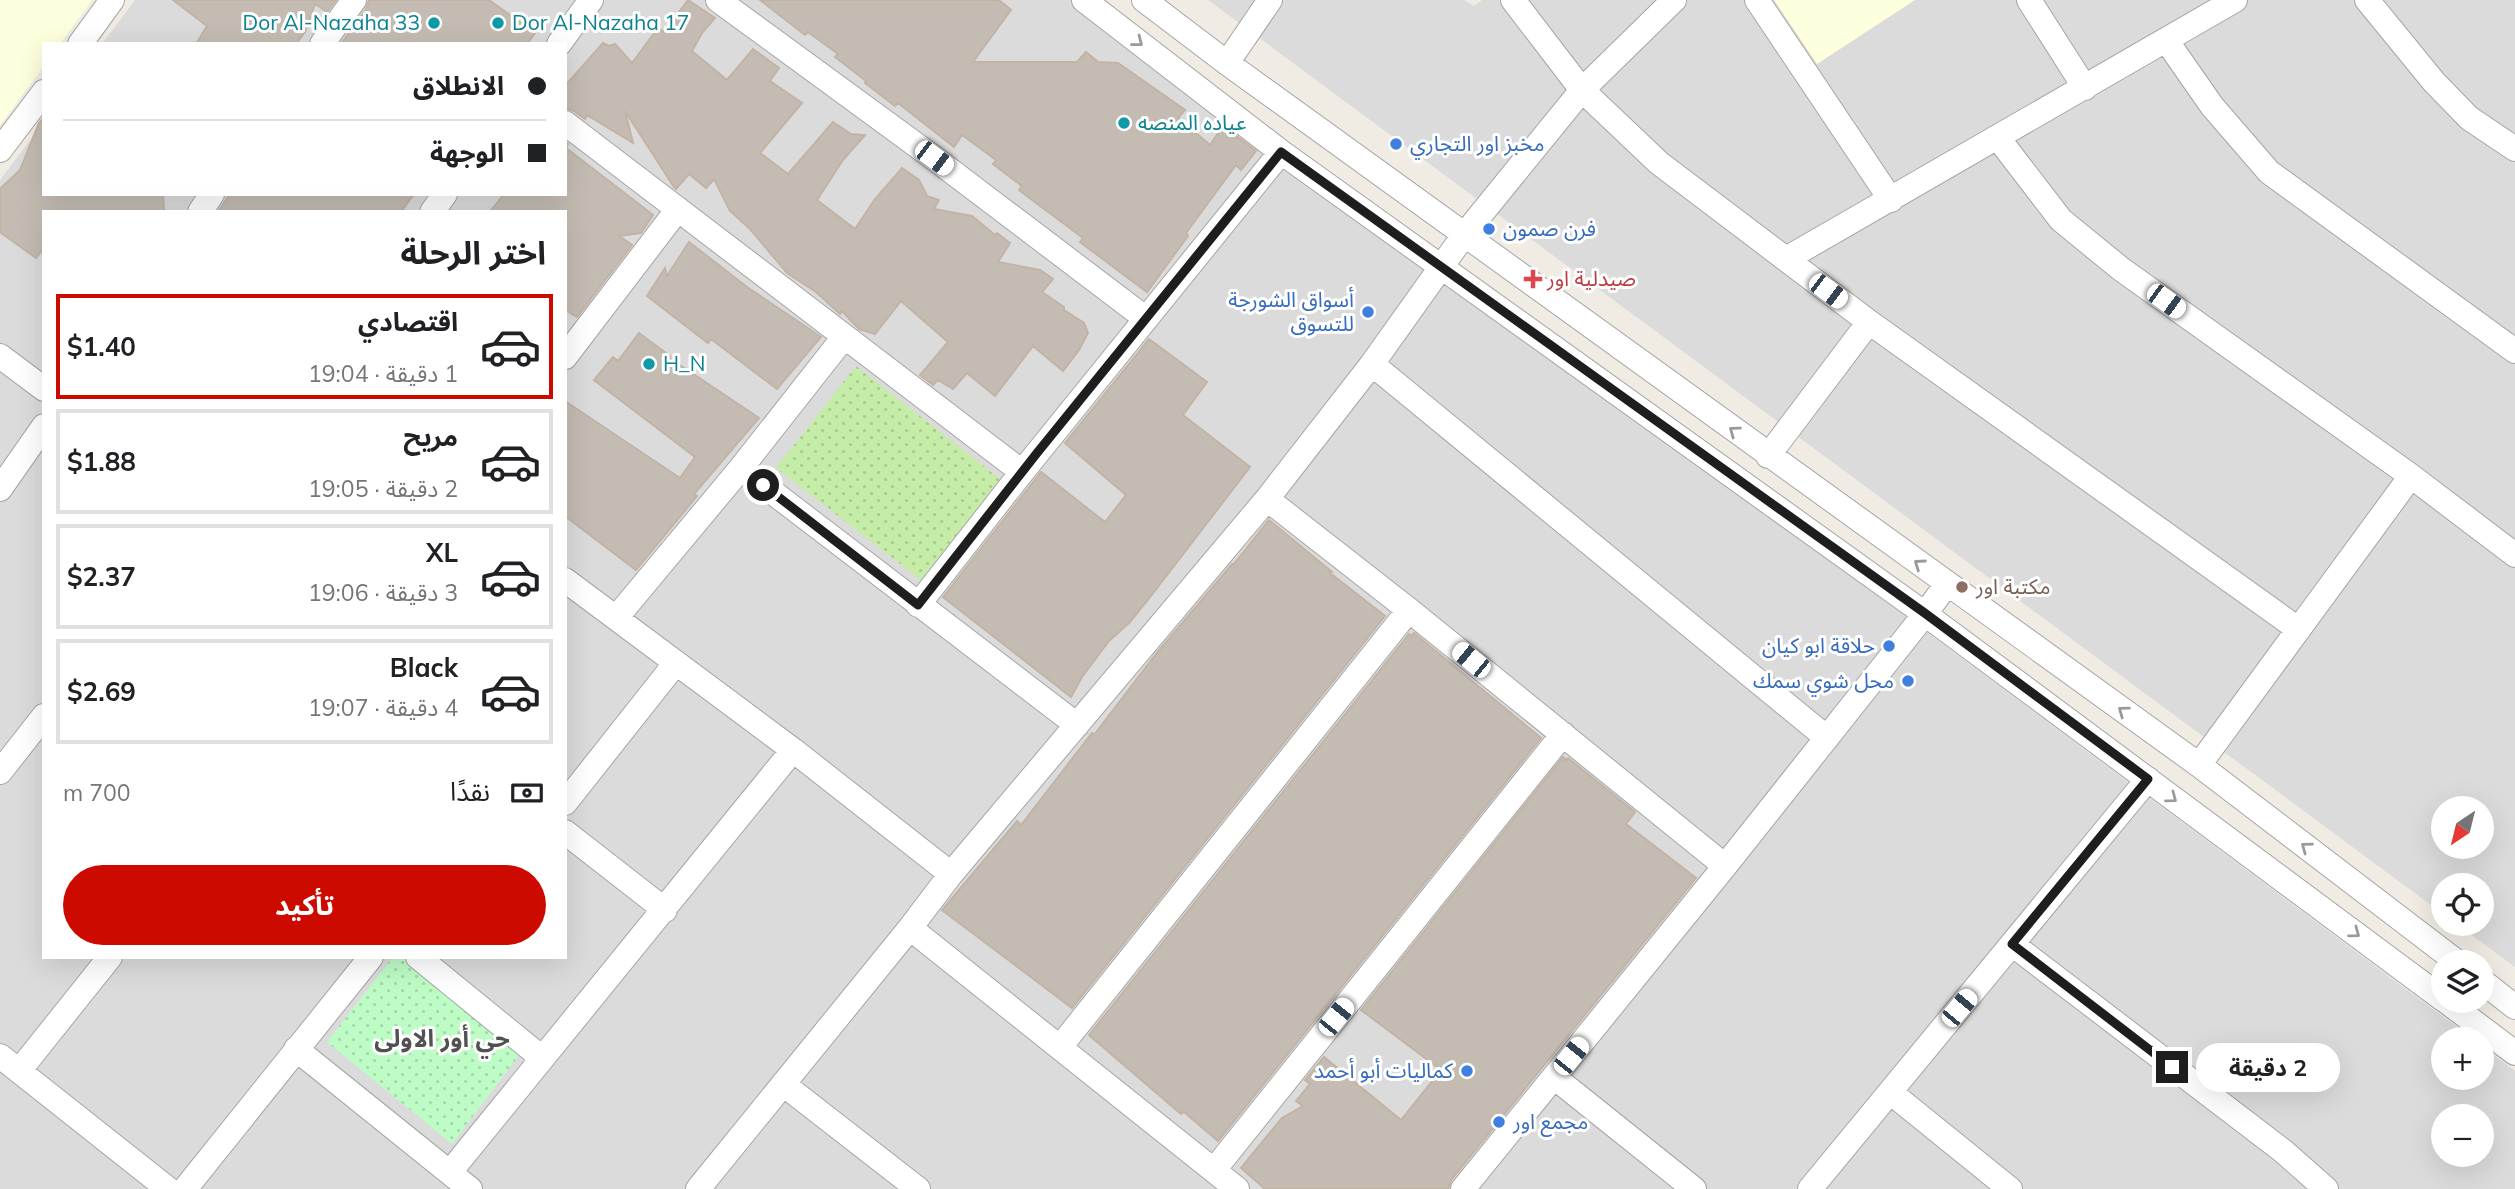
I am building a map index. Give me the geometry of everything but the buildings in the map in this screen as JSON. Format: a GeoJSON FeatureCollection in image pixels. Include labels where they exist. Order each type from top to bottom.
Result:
{"type":"FeatureCollection","features":[{"type":"Feature","properties":{"kind":"street"},"geometry":{"type":"LineString","coordinates":[[80,42],[112,0]]}},
{"type":"Feature","properties":{"kind":"street"},"geometry":{"type":"LineString","coordinates":[[323,42],[354,0]]}},
{"type":"Feature","properties":{"kind":"street"},"geometry":{"type":"LineString","coordinates":[[560,42],[591,0]]}},
{"type":"Feature","properties":{"kind":"street"},"geometry":{"type":"LineString","coordinates":[[718,0],[934,158],[1145,318]]}},
{"type":"Feature","properties":{"kind":"street"},"geometry":{"type":"LineString","coordinates":[[1084,0],[1281,152],[1926,614],[2431,990]]}},
{"type":"Feature","properties":{"kind":"street"},"geometry":{"type":"LineString","coordinates":[[1144,0],[1768,456],[2199,765],[2441,950]]}},
{"type":"Feature","properties":{"kind":"street"},"geometry":{"type":"LineString","coordinates":[[1227,63],[1270,0]]}},
{"type":"Feature","properties":{"kind":"street"},"geometry":{"type":"LineString","coordinates":[[1513,0],[1583,90],[1659,163],[1869,322],[2298,629]]}},
{"type":"Feature","properties":{"kind":"street"},"geometry":{"type":"LineString","coordinates":[[698,1189],[911,928],[951,874],[1266,499],[1371,365],[1464,235],[1583,90],[1674,0]]}},
{"type":"Feature","properties":{"kind":"street"},"geometry":{"type":"LineString","coordinates":[[1758,0],[1891,200]]}},
{"type":"Feature","properties":{"kind":"street"},"geometry":{"type":"LineString","coordinates":[[2029,0],[2085,88]]}},
{"type":"Feature","properties":{"kind":"street"},"geometry":{"type":"LineString","coordinates":[[1786,259],[2235,0]]}},
{"type":"Feature","properties":{"kind":"street"},"geometry":{"type":"LineString","coordinates":[[2367,0],[2400,42],[2469,118],[2515,149]]}},
{"type":"Feature","properties":{"kind":"street"},"geometry":{"type":"LineString","coordinates":[[2166,40],[2212,106],[2269,172],[2515,351]]}},
{"type":"Feature","properties":{"kind":"street"},"geometry":{"type":"LineString","coordinates":[[0,150],[42,95]]}},
{"type":"Feature","properties":{"kind":"street"},"geometry":{"type":"LineString","coordinates":[[567,125],[1022,472]]}},
{"type":"Feature","properties":{"kind":"street"},"geometry":{"type":"LineString","coordinates":[[1998,138],[2060,220],[2121,269],[2411,476],[2515,555]]}},
{"type":"Feature","properties":{"kind":"street"},"geometry":{"type":"LineString","coordinates":[[918,605],[1145,318],[1281,152]]}},
{"type":"Feature","properties":{"kind":"street"},"geometry":{"type":"LineString","coordinates":[[567,354],[678,209]]}},
{"type":"Feature","properties":{"kind":"street"},"geometry":{"type":"LineString","coordinates":[[1768,456],[1869,322]]}},
{"type":"Feature","properties":{"kind":"street"},"geometry":{"type":"LineString","coordinates":[[616,618],[741,468],[844,337]]}},
{"type":"Feature","properties":{"kind":"street"},"geometry":{"type":"LineString","coordinates":[[0,356],[42,388]]}},
{"type":"Feature","properties":{"kind":"street"},"geometry":{"type":"LineString","coordinates":[[1371,365],[1827,738]]}},
{"type":"Feature","properties":{"kind":"street"},"geometry":{"type":"LineString","coordinates":[[0,489],[42,429]]}},
{"type":"Feature","properties":{"kind":"street"},"geometry":{"type":"LineString","coordinates":[[741,468],[1077,725]]}},
{"type":"Feature","properties":{"kind":"street"},"geometry":{"type":"LineString","coordinates":[[2199,765],[2411,476]]}},
{"type":"Feature","properties":{"kind":"street"},"geometry":{"type":"LineString","coordinates":[[1266,499],[1409,610],[1725,866]]}},
{"type":"Feature","properties":{"kind":"street"},"geometry":{"type":"LineString","coordinates":[[567,581],[793,750],[951,874]]}},
{"type":"Feature","properties":{"kind":"street"},"geometry":{"type":"LineString","coordinates":[[1463,1189],[1725,866],[1947,584]]}},
{"type":"Feature","properties":{"kind":"street"},"geometry":{"type":"LineString","coordinates":[[1060,1046],[1409,610]]}},
{"type":"Feature","properties":{"kind":"street"},"geometry":{"type":"LineString","coordinates":[[567,800],[675,664]]}},
{"type":"Feature","properties":{"kind":"street"},"geometry":{"type":"LineString","coordinates":[[0,772],[42,719]]}},
{"type":"Feature","properties":{"kind":"street"},"geometry":{"type":"LineString","coordinates":[[1214,1170],[1563,734]]}},
{"type":"Feature","properties":{"kind":"street"},"geometry":{"type":"LineString","coordinates":[[450,1172],[793,750]]}},
{"type":"Feature","properties":{"kind":"street"},"geometry":{"type":"LineString","coordinates":[[1810,1189],[2148,779]]}},
{"type":"Feature","properties":{"kind":"street"},"geometry":{"type":"LineString","coordinates":[[567,834],[665,910]]}},
{"type":"Feature","properties":{"kind":"street"},"geometry":{"type":"LineString","coordinates":[[911,928],[1237,1189]]}},
{"type":"Feature","properties":{"kind":"street"},"geometry":{"type":"LineString","coordinates":[[2012,944],[2283,1151],[2326,1189]]}},
{"type":"Feature","properties":{"kind":"street"},"geometry":{"type":"LineString","coordinates":[[108,959],[10,1063],[168,1189]]}},
{"type":"Feature","properties":{"kind":"street"},"geometry":{"type":"LineString","coordinates":[[185,1189],[369,959]]}},
{"type":"Feature","properties":{"kind":"street"},"geometry":{"type":"LineString","coordinates":[[420,959],[542,1058]]}},
{"type":"Feature","properties":{"kind":"street"},"geometry":{"type":"LineString","coordinates":[[2494,990],[2515,1006]]}},
{"type":"Feature","properties":{"kind":"street"},"geometry":{"type":"LineString","coordinates":[[2461,1013],[2515,1053]]}},
{"type":"Feature","properties":{"kind":"street"},"geometry":{"type":"LineString","coordinates":[[296,1049],[470,1189]]}},
{"type":"Feature","properties":{"kind":"street"},"geometry":{"type":"LineString","coordinates":[[1554,1077],[1694,1189]]}},
{"type":"Feature","properties":{"kind":"street"},"geometry":{"type":"LineString","coordinates":[[783,1084],[918,1189]]}},
{"type":"Feature","properties":{"kind":"street"},"geometry":{"type":"LineString","coordinates":[[1890,1092],[2010,1189]]}},
{"type":"Feature","properties":{"kind":"shaded area"},"geometry":{"type":"Polygon","coordinates":[[[0,0],[92,0],[61,42],[42,42],[42,69],[0,125],[0,0]]]}},
{"type":"Feature","properties":{"kind":"shaded area"},"geometry":{"type":"Polygon","coordinates":[[[135,0],[1079,0],[2431,1008],[2431,1013],[2438,1013],[2457,1027],[2431,1027],[2431,1090],[2494,1090],[2494,1055],[2515,1071],[2515,1189],[0,1189],[0,180],[42,125],[42,196],[567,196],[567,42],[104,42],[135,0]]]}},
{"type":"Feature","properties":{"kind":"shaded area"},"geometry":{"type":"Polygon","coordinates":[[[1208,0],[1464,0],[1474,6],[1482,0],[2515,0],[2515,967],[2473,936],[2494,936],[2494,873],[2431,873],[2431,905],[1208,0]]]}},
{"type":"Feature","properties":{"kind":"shaded area"},"geometry":{"type":"Polygon","coordinates":[[[1774,0],[1915,0],[1817,64],[1774,0]]]}},
{"type":"Feature","properties":{"kind":"green space"},"geometry":{"type":"Polygon","coordinates":[[[856,366],[1000,479],[921,580],[776,468],[856,366]]]}},
{"type":"Feature","properties":{"kind":"green space"},"geometry":{"type":"Polygon","coordinates":[[[391,959],[405,959],[520,1054],[452,1144],[327,1042],[391,959]]]}},
{"type":"Feature","properties":{"kind":"place","name":"Dor Al-Nazaha 33"},"geometry":{"type":"Point","coordinates":[434,23]}},
{"type":"Feature","properties":{"kind":"place","name":"Dor Al-Nazaha 17"},"geometry":{"type":"Point","coordinates":[498,23]}},
{"type":"Feature","properties":{"kind":"place","name":"عياده المنصه"},"geometry":{"type":"Point","coordinates":[1124,123]}},
{"type":"Feature","properties":{"kind":"place","name":"مخبز اور التجاري"},"geometry":{"type":"Point","coordinates":[1396,144]}},
{"type":"Feature","properties":{"kind":"place","name":"فرن صمون"},"geometry":{"type":"Point","coordinates":[1489,229]}},
{"type":"Feature","properties":{"kind":"place","name":"صيدلية اور"},"geometry":{"type":"Point","coordinates":[1533,279]}},
{"type":"Feature","properties":{"kind":"place","name":"أسواق الشورجة للتسوق"},"geometry":{"type":"Point","coordinates":[1368,312]}},
{"type":"Feature","properties":{"kind":"place","name":"H_N"},"geometry":{"type":"Point","coordinates":[649,364]}},
{"type":"Feature","properties":{"kind":"place","name":"مكتبة اور"},"geometry":{"type":"Point","coordinates":[1962,587]}},
{"type":"Feature","properties":{"kind":"place","name":"حلاقة ابو كيان"},"geometry":{"type":"Point","coordinates":[1889,646]}},
{"type":"Feature","properties":{"kind":"place","name":"محل شوي سمك"},"geometry":{"type":"Point","coordinates":[1908,681]}},
{"type":"Feature","properties":{"kind":"place","name":"كماليات أبو أحمد"},"geometry":{"type":"Point","coordinates":[1467,1071]}},
{"type":"Feature","properties":{"kind":"place","name":"مجمع اور"},"geometry":{"type":"Point","coordinates":[1499,1122]}},
{"type":"Feature","properties":{"kind":"district","name":"حي أور الاولى"},"geometry":{"type":"Point","coordinates":[442,1039]}},
{"type":"Feature","properties":{"kind":"route"},"geometry":{"type":"LineString","coordinates":[[763,485],[918,605],[1037,453],[1281,152],[1926,614],[2148,779],[2012,944],[2172,1067]]}}]}
